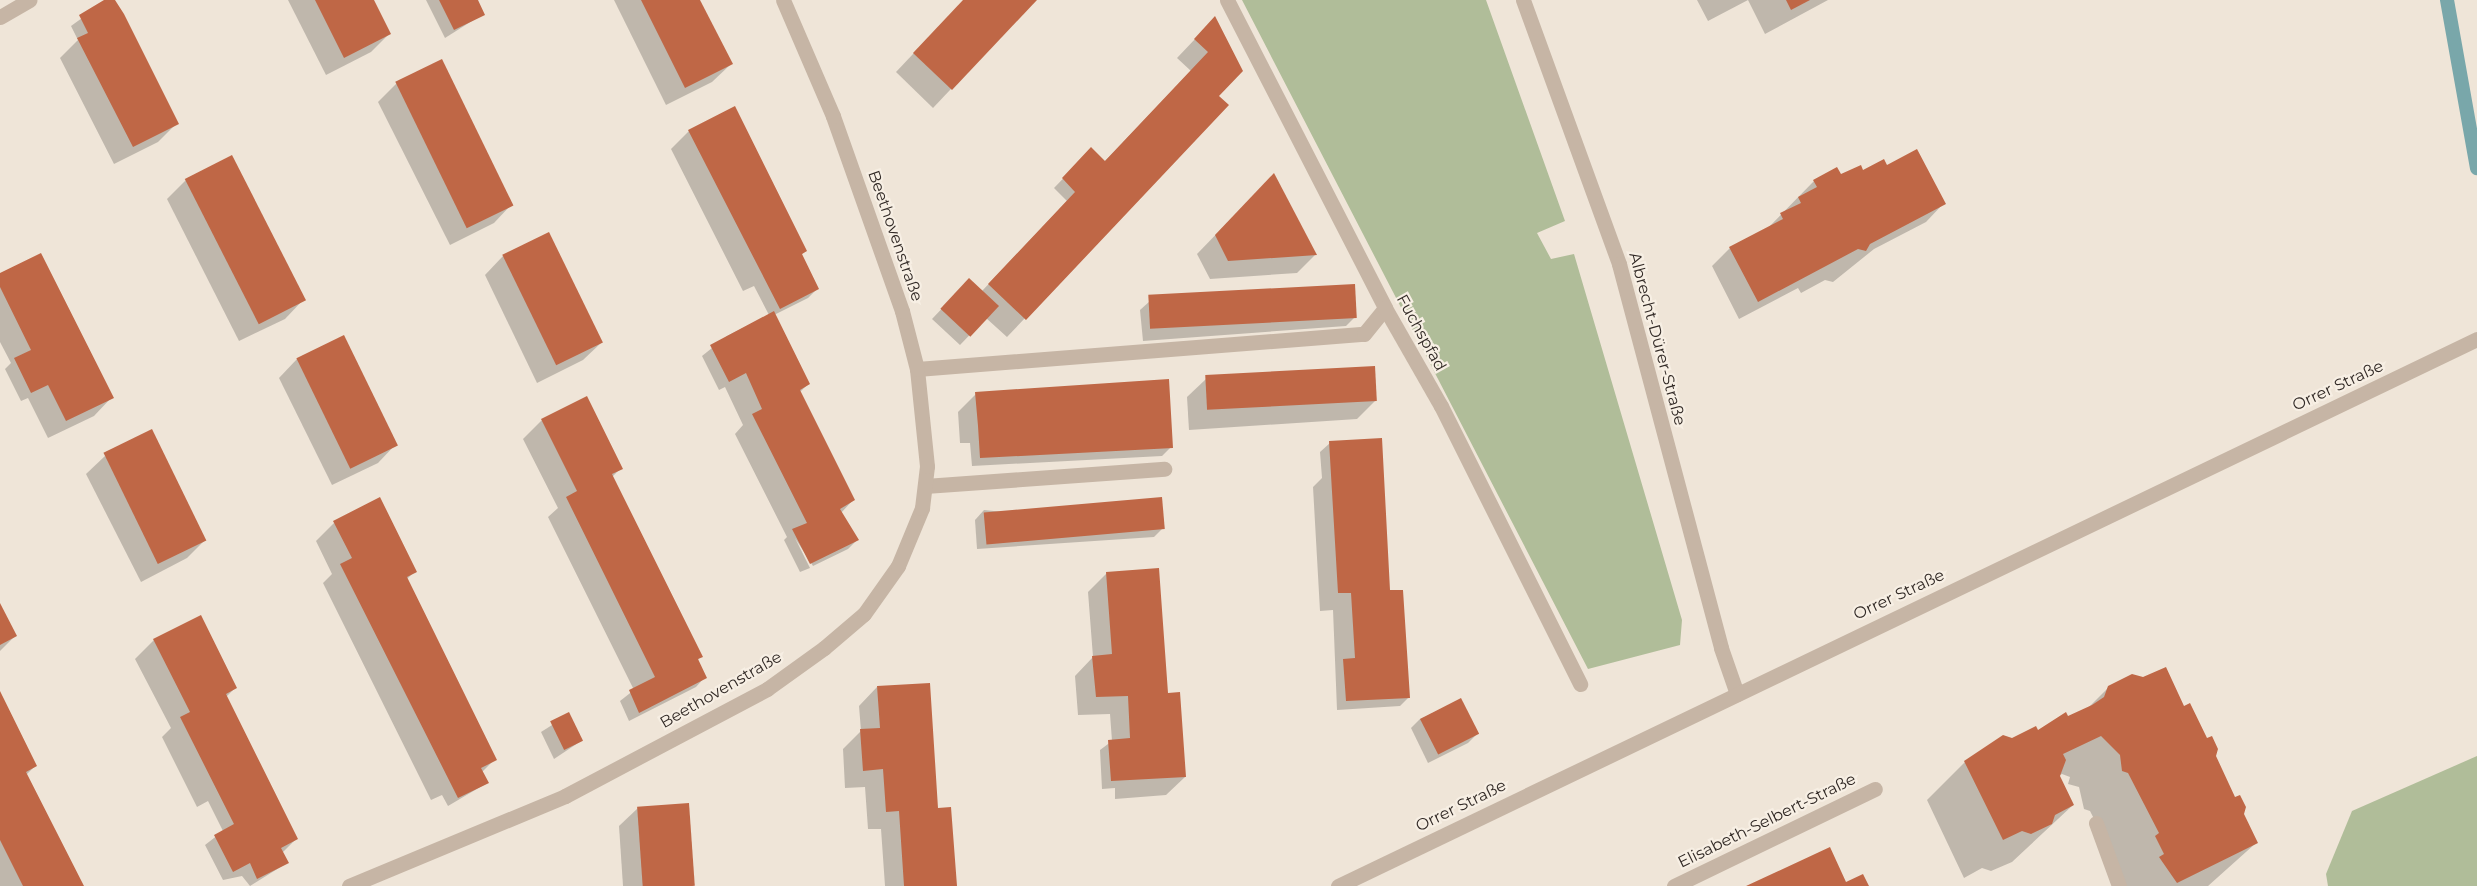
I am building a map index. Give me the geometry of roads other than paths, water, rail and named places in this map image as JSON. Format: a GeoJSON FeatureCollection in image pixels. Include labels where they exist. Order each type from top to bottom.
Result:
{"type":"FeatureCollection","features":[{"type":"Feature","properties":{"kind":"street"},"geometry":{"type":"LineString","coordinates":[[0,17],[29,0]]}},
{"type":"Feature","properties":{"kind":"street","name":"Beethovenstraße"},"geometry":{"type":"LineString","coordinates":[[349,886],[565,796],[767,689],[824,648],[864,614],[898,566],[922,508],[927,466],[917,369],[902,311],[833,116],[783,0]]}},
{"type":"Feature","properties":{"kind":"street","name":"Fuchspfad"},"geometry":{"type":"LineString","coordinates":[[1227,0],[1385,308],[1441,406],[1580,684]]}},
{"type":"Feature","properties":{"kind":"street","name":"Albrecht-Dürer-Straße"},"geometry":{"type":"LineString","coordinates":[[1523,0],[1619,264],[1721,648],[1737,694]]}},
{"type":"Feature","properties":{"kind":"street"},"geometry":{"type":"LineString","coordinates":[[917,369],[1364,334],[1385,308]]}},
{"type":"Feature","properties":{"kind":"street","name":"Orrer Straße"},"geometry":{"type":"LineString","coordinates":[[1338,886],[2477,339]]}},
{"type":"Feature","properties":{"kind":"street"},"geometry":{"type":"LineString","coordinates":[[925,486],[1164,469]]}},
{"type":"Feature","properties":{"kind":"street","name":"Elisabeth-Selbert-Straße"},"geometry":{"type":"LineString","coordinates":[[1674,886],[1875,789]]}},
{"type":"Feature","properties":{"kind":"street"},"geometry":{"type":"LineString","coordinates":[[2096,823],[2119,886]]}},
{"type":"Feature","properties":{"kind":"waterway"},"geometry":{"type":"LineString","coordinates":[[2447,0],[2477,168]]}}]}
